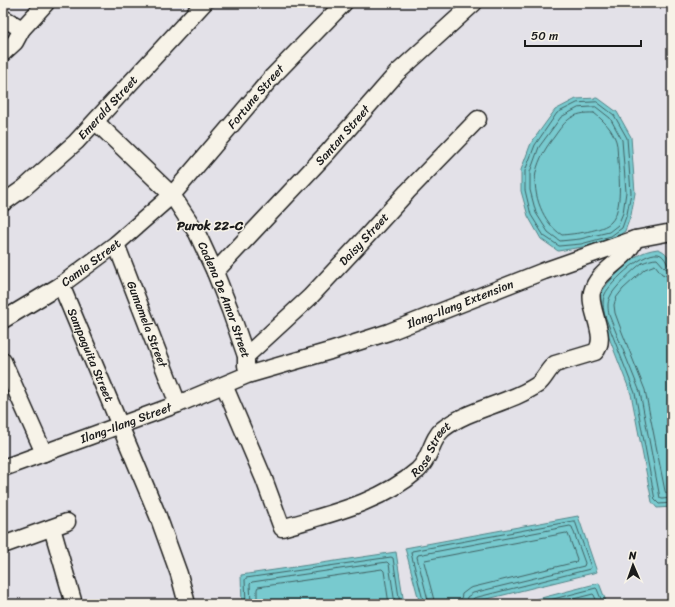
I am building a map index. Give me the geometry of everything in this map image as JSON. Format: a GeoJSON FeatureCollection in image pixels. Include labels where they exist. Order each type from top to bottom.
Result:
{"type":"FeatureCollection","features":[{"type":"Feature","properties":{"kind":"street"},"geometry":{"type":"LineString","coordinates":[[3,53],[15,42],[22,29],[46,3]]}},
{"type":"Feature","properties":{"kind":"street","name":"Emerald Street"},"geometry":{"type":"LineString","coordinates":[[3,203],[76,142],[204,3]]}},
{"type":"Feature","properties":{"kind":"street","name":"Fortune Street"},"geometry":{"type":"LineString","coordinates":[[172,195],[273,76],[344,3]]}},
{"type":"Feature","properties":{"kind":"street","name":"Santan Street"},"geometry":{"type":"LineString","coordinates":[[215,272],[328,152],[397,73],[474,3]]}},
{"type":"Feature","properties":{"kind":"street"},"geometry":{"type":"LineString","coordinates":[[3,18],[22,29]]}},
{"type":"Feature","properties":{"kind":"street","name":"Daisy Street"},"geometry":{"type":"LineString","coordinates":[[246,356],[310,297],[407,192],[478,119]]}},
{"type":"Feature","properties":{"kind":"street","name":"Cadena De Amor Street"},"geometry":{"type":"LineString","coordinates":[[96,122],[172,195],[196,233],[215,272],[230,310],[246,356],[247,375]]}},
{"type":"Feature","properties":{"kind":"street","name":"Camia Street"},"geometry":{"type":"LineString","coordinates":[[3,320],[61,285],[116,244],[172,195]]}},
{"type":"Feature","properties":{"kind":"street","name":"Ilang-Ilang Extension"},"geometry":{"type":"LineString","coordinates":[[247,375],[389,332],[544,271],[635,239],[672,232]]}},
{"type":"Feature","properties":{"kind":"street","name":"Rose Street"},"geometry":{"type":"LineString","coordinates":[[224,385],[264,479],[282,528],[375,498],[404,481],[425,462],[432,445],[442,429],[467,416],[524,392],[537,384],[555,364],[595,352],[598,349],[600,338],[592,304],[592,290],[604,273],[629,249],[635,239]]}},
{"type":"Feature","properties":{"kind":"street","name":"Gumamela Street"},"geometry":{"type":"LineString","coordinates":[[116,244],[178,404]]}},
{"type":"Feature","properties":{"kind":"street","name":"Sampaguita Street"},"geometry":{"type":"LineString","coordinates":[[61,285],[170,546],[187,604]]}},
{"type":"Feature","properties":{"kind":"street"},"geometry":{"type":"LineString","coordinates":[[3,361],[44,453]]}},
{"type":"Feature","properties":{"kind":"street","name":"Ilang-Ilang Street"},"geometry":{"type":"LineString","coordinates":[[3,468],[178,404],[247,375]]}},
{"type":"Feature","properties":{"kind":"street"},"geometry":{"type":"LineString","coordinates":[[3,545],[67,522]]}},
{"type":"Feature","properties":{"kind":"street"},"geometry":{"type":"LineString","coordinates":[[52,528],[74,604]]}},
{"type":"Feature","properties":{"kind":"water"},"geometry":{"type":"Polygon","coordinates":[[[598,98],[617,112],[631,137],[635,193],[631,215],[625,231],[613,240],[558,251],[541,239],[528,216],[521,191],[521,170],[531,143],[555,110],[576,99],[598,98]]]}},
{"type":"Feature","properties":{"kind":"water"},"geometry":{"type":"Polygon","coordinates":[[[658,249],[667,255],[672,267],[672,507],[657,508],[652,502],[631,394],[601,317],[599,304],[604,288],[612,278],[639,255],[647,251],[658,249]]]}},
{"type":"Feature","properties":{"kind":"water"},"geometry":{"type":"Polygon","coordinates":[[[578,516],[597,572],[467,604],[420,604],[405,548],[578,516]]]}},
{"type":"Feature","properties":{"kind":"water"},"geometry":{"type":"Polygon","coordinates":[[[396,552],[404,604],[242,604],[241,575],[396,552]]]}},
{"type":"Feature","properties":{"kind":"water"},"geometry":{"type":"Polygon","coordinates":[[[599,583],[607,604],[518,604],[599,583]]]}},
{"type":"Feature","properties":{"kind":"district","name":"Purok 22-C"},"geometry":{"type":"Point","coordinates":[210,225]}}]}
